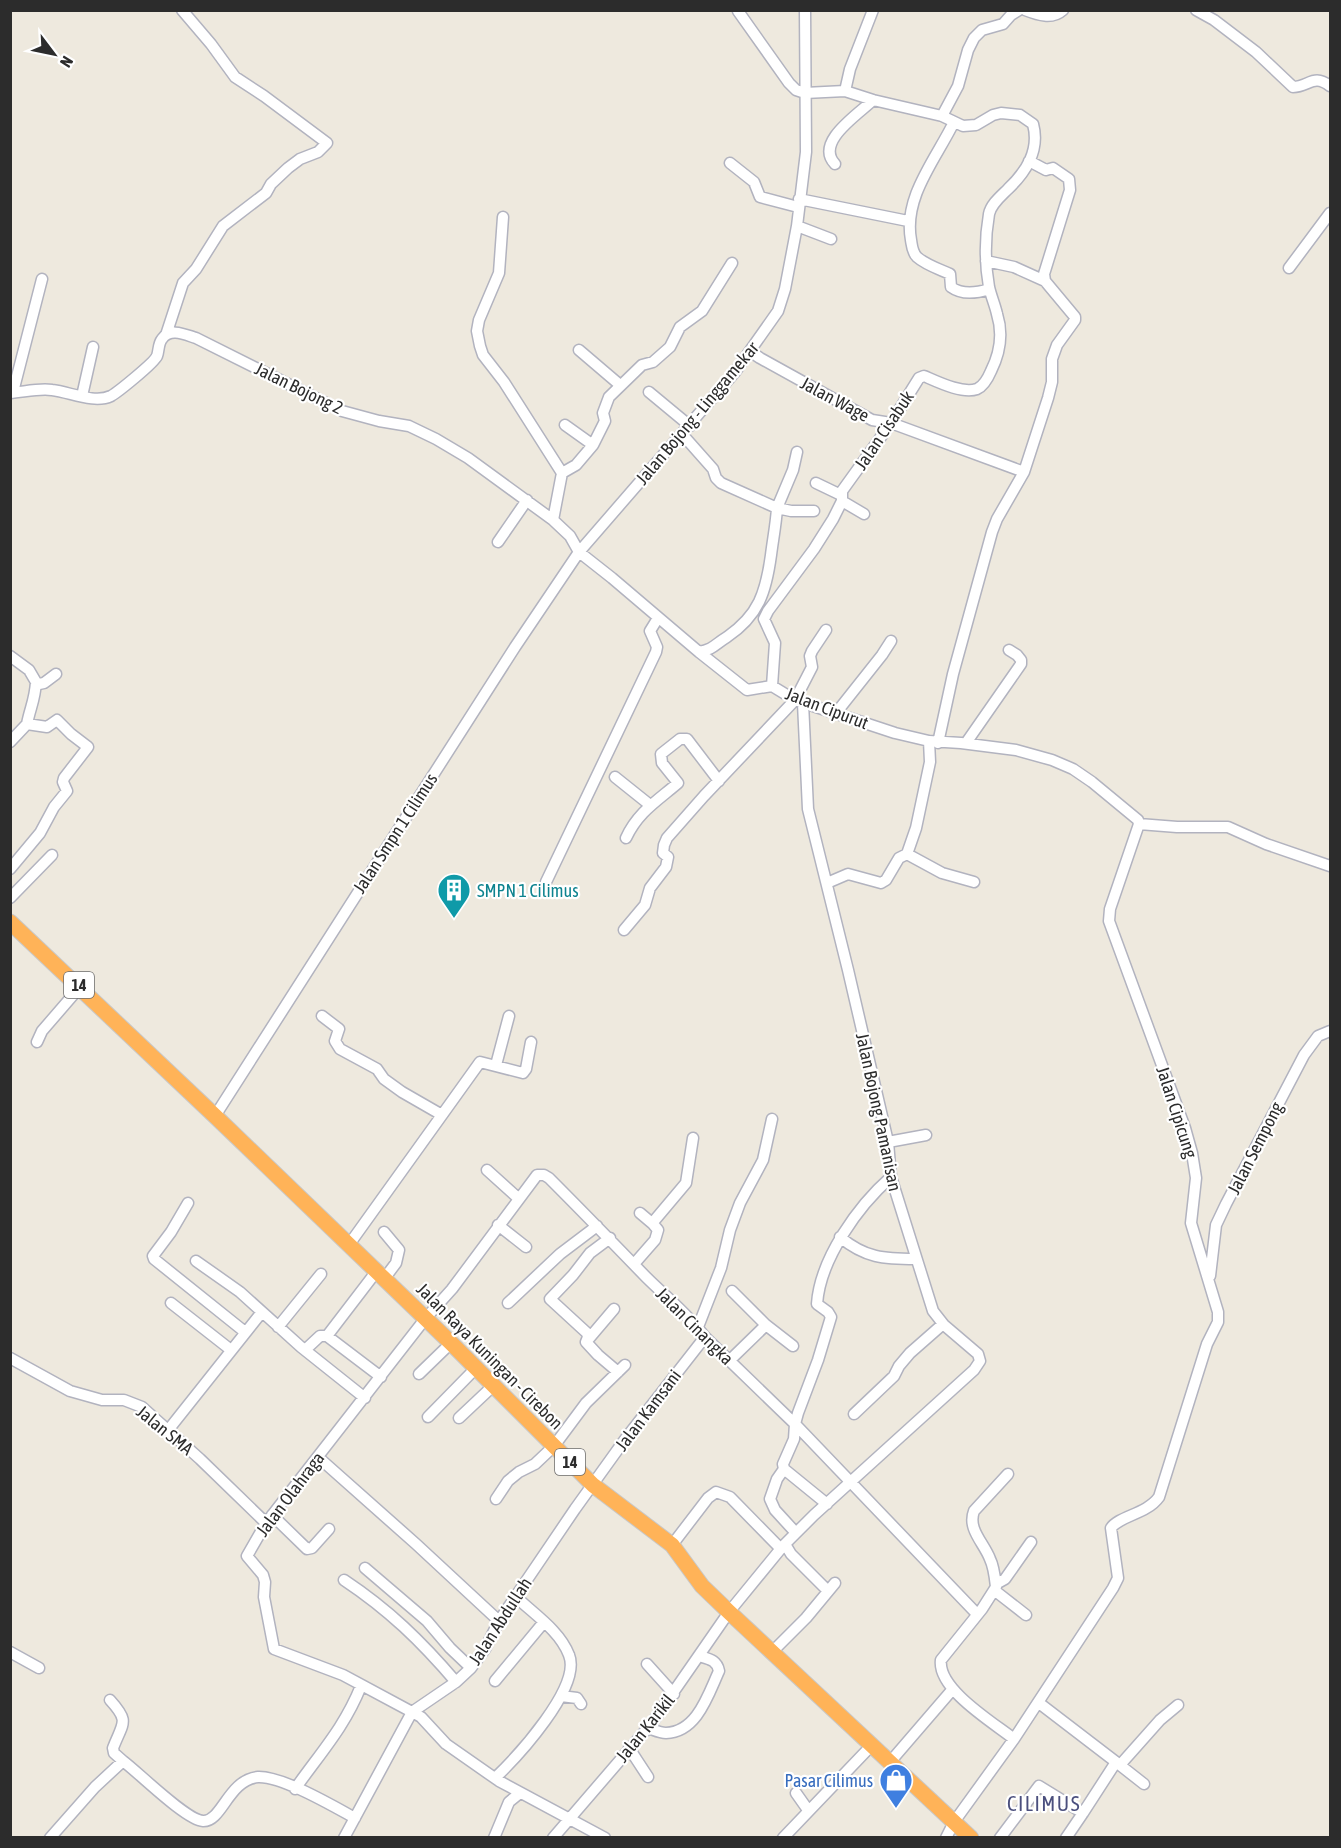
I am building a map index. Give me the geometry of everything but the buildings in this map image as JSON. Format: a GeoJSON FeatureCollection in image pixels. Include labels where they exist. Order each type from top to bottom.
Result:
{"type":"FeatureCollection","features":[{"type":"Feature","properties":{"kind":"highway","name":"Jalan Raya Kuningan - Cirebon"},"geometry":{"type":"LineString","coordinates":[[11,924],[176,1078],[451,1343],[593,1485],[672,1545],[702,1586],[971,1838]]}},
{"type":"Feature","properties":{"kind":"street"},"geometry":{"type":"LineString","coordinates":[[42,279],[12,392],[52,390],[104,398],[119,391],[155,359],[162,339],[166,335],[183,283],[196,269],[223,226],[266,193],[271,184],[288,168],[300,159],[318,152],[327,143],[235,77],[182,10]]}},
{"type":"Feature","properties":{"kind":"street","name":"Jalan Bojong - Linggamekar"},"geometry":{"type":"LineString","coordinates":[[579,552],[751,352],[780,305],[797,226],[806,152],[805,10]]}},
{"type":"Feature","properties":{"kind":"street"},"geometry":{"type":"LineString","coordinates":[[738,11],[792,88],[805,93],[845,91],[850,69],[873,10]]}},
{"type":"Feature","properties":{"kind":"street"},"geometry":{"type":"LineString","coordinates":[[942,116],[958,86],[968,50],[974,38],[982,30],[1003,24],[1019,10]]}},
{"type":"Feature","properties":{"kind":"street"},"geometry":{"type":"LineString","coordinates":[[1025,10],[1051,16],[1057,16],[1063,10]]}},
{"type":"Feature","properties":{"kind":"street"},"geometry":{"type":"LineString","coordinates":[[1196,10],[1214,20],[1256,51],[1293,87],[1314,80],[1330,86]]}},
{"type":"Feature","properties":{"kind":"street","name":"Jalan Cisabuk"},"geometry":{"type":"LineString","coordinates":[[772,686],[775,643],[764,619],[814,549],[841,498],[921,377],[956,388],[976,389],[984,384],[997,358],[1001,329],[989,289],[986,261],[989,211],[997,199],[1015,183],[1036,146],[1034,127],[1031,122],[1015,114],[1001,113],[970,126],[963,126],[942,116],[845,91]]}},
{"type":"Feature","properties":{"kind":"street"},"geometry":{"type":"LineString","coordinates":[[835,164],[828,150],[835,136],[873,100]]}},
{"type":"Feature","properties":{"kind":"street"},"geometry":{"type":"LineString","coordinates":[[954,122],[925,174],[908,221],[915,255],[926,264],[950,274],[951,287],[957,291],[989,289]]}},
{"type":"Feature","properties":{"kind":"street"},"geometry":{"type":"LineString","coordinates":[[1029,161],[1046,170],[1053,168],[1069,179],[1071,184],[1055,243],[1045,266],[1045,281]]}},
{"type":"Feature","properties":{"kind":"street"},"geometry":{"type":"LineString","coordinates":[[730,163],[754,182],[760,197],[908,221]]}},
{"type":"Feature","properties":{"kind":"street"},"geometry":{"type":"LineString","coordinates":[[1289,268],[1330,213]]}},
{"type":"Feature","properties":{"kind":"street"},"geometry":{"type":"LineString","coordinates":[[503,217],[500,273],[478,320],[477,331],[483,355],[504,382],[562,473],[553,520]]}},
{"type":"Feature","properties":{"kind":"street"},"geometry":{"type":"LineString","coordinates":[[797,226],[831,239]]}},
{"type":"Feature","properties":{"kind":"street"},"geometry":{"type":"LineString","coordinates":[[827,883],[848,874],[881,883],[886,880],[899,858],[907,854],[916,828],[933,742],[992,532],[1024,472],[1048,398],[1052,359],[1057,345],[1075,320],[1075,317],[1045,281],[1014,267],[986,261]]}},
{"type":"Feature","properties":{"kind":"street"},"geometry":{"type":"LineString","coordinates":[[562,473],[576,465],[593,445],[605,421],[603,413],[607,401],[620,385],[642,365],[653,362],[670,348],[680,327],[702,311],[732,263]]}},
{"type":"Feature","properties":{"kind":"street","name":"Jalan Bojong 2"},"geometry":{"type":"LineString","coordinates":[[166,335],[182,333],[196,338],[337,408],[379,421],[409,426],[436,439],[468,458],[553,520],[570,536],[579,552]]}},
{"type":"Feature","properties":{"kind":"street"},"geometry":{"type":"LineString","coordinates":[[82,396],[93,348]]}},
{"type":"Feature","properties":{"kind":"street"},"geometry":{"type":"LineString","coordinates":[[579,350],[620,385]]}},
{"type":"Feature","properties":{"kind":"street","name":"Jalan Wage"},"geometry":{"type":"LineString","coordinates":[[751,352],[872,420],[891,423],[1024,472]]}},
{"type":"Feature","properties":{"kind":"street"},"geometry":{"type":"LineString","coordinates":[[649,392],[686,430],[721,483],[777,508],[791,511],[814,511]]}},
{"type":"Feature","properties":{"kind":"street"},"geometry":{"type":"LineString","coordinates":[[565,425],[593,445]]}},
{"type":"Feature","properties":{"kind":"street"},"geometry":{"type":"LineString","coordinates":[[699,652],[712,649],[740,629],[766,589],[777,508],[794,470],[797,452]]}},
{"type":"Feature","properties":{"kind":"street"},"geometry":{"type":"LineString","coordinates":[[816,483],[864,514]]}},
{"type":"Feature","properties":{"kind":"street"},"geometry":{"type":"LineString","coordinates":[[498,542],[527,500]]}},
{"type":"Feature","properties":{"kind":"street","name":"Jalan Cipurut"},"geometry":{"type":"LineString","coordinates":[[579,552],[747,690],[772,686],[799,701],[895,733],[933,742],[966,743],[1017,750],[1052,760],[1073,769],[1123,807],[1138,820],[1139,824]]}},
{"type":"Feature","properties":{"kind":"street","name":"Jalan Smpn 1 Cilimus"},"geometry":{"type":"LineString","coordinates":[[215,1116],[509,657],[579,552]]}},
{"type":"Feature","properties":{"kind":"street"},"geometry":{"type":"LineString","coordinates":[[546,882],[656,652],[657,647],[650,632],[658,618]]}},
{"type":"Feature","properties":{"kind":"street"},"geometry":{"type":"LineString","coordinates":[[624,930],[645,905],[650,888],[666,867],[668,857],[663,853],[667,838],[704,796],[799,701],[812,667],[812,651],[825,630]]}},
{"type":"Feature","properties":{"kind":"street"},"geometry":{"type":"LineString","coordinates":[[836,713],[891,641]]}},
{"type":"Feature","properties":{"kind":"street"},"geometry":{"type":"LineString","coordinates":[[966,743],[1021,664],[1017,655],[1009,650]]}},
{"type":"Feature","properties":{"kind":"street"},"geometry":{"type":"LineString","coordinates":[[10,656],[29,670],[36,682],[35,701],[29,712],[27,724],[10,742]]}},
{"type":"Feature","properties":{"kind":"street"},"geometry":{"type":"LineString","coordinates":[[36,682],[44,683],[56,674]]}},
{"type":"Feature","properties":{"kind":"street","name":"Jalan Bojong Pamanisan"},"geometry":{"type":"LineString","coordinates":[[729,1612],[796,1533],[979,1365],[978,1354],[943,1324],[931,1304],[891,1177],[888,1142],[808,809],[799,701]]}},
{"type":"Feature","properties":{"kind":"street"},"geometry":{"type":"LineString","coordinates":[[10,869],[40,833],[54,807],[67,791],[63,782],[64,778],[88,747],[57,720],[47,727],[27,724]]}},
{"type":"Feature","properties":{"kind":"street"},"geometry":{"type":"LineString","coordinates":[[626,838],[634,822],[678,783],[663,763],[661,754],[680,739],[687,739],[719,781]]}},
{"type":"Feature","properties":{"kind":"street"},"geometry":{"type":"LineString","coordinates":[[615,777],[650,806]]}},
{"type":"Feature","properties":{"kind":"street"},"geometry":{"type":"LineString","coordinates":[[1139,824],[1228,827],[1266,844],[1330,866]]}},
{"type":"Feature","properties":{"kind":"street","name":"Jalan Cipicung"},"geometry":{"type":"LineString","coordinates":[[1039,1702],[1118,1578],[1111,1528],[1156,1501],[1207,1344],[1218,1322],[1211,1273],[1191,1223],[1196,1178],[1192,1153],[1174,1097],[1109,921],[1110,909],[1139,824]]}},
{"type":"Feature","properties":{"kind":"street"},"geometry":{"type":"LineString","coordinates":[[907,854],[942,873],[974,882]]}},
{"type":"Feature","properties":{"kind":"street"},"geometry":{"type":"LineString","coordinates":[[10,898],[52,855]]}},
{"type":"Feature","properties":{"kind":"street"},"geometry":{"type":"LineString","coordinates":[[37,1042],[42,1031],[80,987]]}},
{"type":"Feature","properties":{"kind":"street"},"geometry":{"type":"LineString","coordinates":[[322,1016],[339,1029],[334,1041],[340,1049],[368,1063],[402,1092],[442,1116]]}},
{"type":"Feature","properties":{"kind":"street"},"geometry":{"type":"LineString","coordinates":[[496,1065],[509,1016]]}},
{"type":"Feature","properties":{"kind":"street","name":"Jalan Sempong"},"geometry":{"type":"LineString","coordinates":[[1211,1273],[1216,1225],[1226,1204],[1304,1055],[1318,1036],[1330,1031]]}},
{"type":"Feature","properties":{"kind":"street"},"geometry":{"type":"LineString","coordinates":[[348,1246],[478,1063],[483,1061],[523,1072],[526,1069],[531,1042]]}},
{"type":"Feature","properties":{"kind":"street"},"geometry":{"type":"LineString","coordinates":[[698,1327],[722,1268],[730,1230],[740,1203],[763,1160],[772,1119]]}},
{"type":"Feature","properties":{"kind":"street"},"geometry":{"type":"LineString","coordinates":[[888,1142],[926,1135]]}},
{"type":"Feature","properties":{"kind":"street"},"geometry":{"type":"LineString","coordinates":[[653,1224],[686,1183],[693,1138]]}},
{"type":"Feature","properties":{"kind":"street"},"geometry":{"type":"LineString","coordinates":[[486,1170],[518,1198]]}},
{"type":"Feature","properties":{"kind":"street","name":"Jalan Cinangka"},"geometry":{"type":"LineString","coordinates":[[425,1319],[452,1289],[532,1179],[537,1175],[544,1175],[795,1424],[977,1614]]}},
{"type":"Feature","properties":{"kind":"street"},"geometry":{"type":"LineString","coordinates":[[796,1533],[774,1510],[770,1499],[777,1479],[784,1469],[783,1464],[794,1439],[795,1424],[819,1360],[831,1317],[828,1312],[816,1304],[819,1290],[840,1237],[878,1188],[891,1177]]}},
{"type":"Feature","properties":{"kind":"street"},"geometry":{"type":"LineString","coordinates":[[188,1203],[153,1256],[154,1259],[245,1332]]}},
{"type":"Feature","properties":{"kind":"street"},"geometry":{"type":"LineString","coordinates":[[634,1264],[657,1237],[658,1230],[639,1213]]}},
{"type":"Feature","properties":{"kind":"street"},"geometry":{"type":"LineString","coordinates":[[498,1225],[526,1247]]}},
{"type":"Feature","properties":{"kind":"street"},"geometry":{"type":"LineString","coordinates":[[508,1303],[553,1260],[597,1226]]}},
{"type":"Feature","properties":{"kind":"street"},"geometry":{"type":"LineString","coordinates":[[327,1336],[380,1276],[396,1263],[399,1250],[384,1232]]}},
{"type":"Feature","properties":{"kind":"street"},"geometry":{"type":"LineString","coordinates":[[840,1237],[851,1246],[880,1259],[916,1259]]}},
{"type":"Feature","properties":{"kind":"street"},"geometry":{"type":"LineString","coordinates":[[586,1342],[588,1337],[586,1333],[550,1299],[590,1253],[610,1238]]}},
{"type":"Feature","properties":{"kind":"street"},"geometry":{"type":"LineString","coordinates":[[196,1261],[240,1292],[305,1350],[365,1398]]}},
{"type":"Feature","properties":{"kind":"street"},"geometry":{"type":"LineString","coordinates":[[278,1327],[321,1274]]}},
{"type":"Feature","properties":{"kind":"street"},"geometry":{"type":"LineString","coordinates":[[732,1292],[766,1325],[793,1346]]}},
{"type":"Feature","properties":{"kind":"street"},"geometry":{"type":"LineString","coordinates":[[171,1303],[231,1350]]}},
{"type":"Feature","properties":{"kind":"street"},"geometry":{"type":"LineString","coordinates":[[586,1342],[614,1309]]}},
{"type":"Feature","properties":{"kind":"street"},"geometry":{"type":"LineString","coordinates":[[169,1430],[262,1312]]}},
{"type":"Feature","properties":{"kind":"street","name":"Jalan Olahraga"},"geometry":{"type":"LineString","coordinates":[[425,1319],[269,1519],[247,1556],[266,1582],[264,1597],[274,1649],[343,1675],[421,1717],[446,1744],[495,1778],[605,1838]]}},
{"type":"Feature","properties":{"kind":"street"},"geometry":{"type":"LineString","coordinates":[[854,1414],[894,1376],[910,1353],[943,1324]]}},
{"type":"Feature","properties":{"kind":"street"},"geometry":{"type":"LineString","coordinates":[[730,1360],[766,1325]]}},
{"type":"Feature","properties":{"kind":"street"},"geometry":{"type":"LineString","coordinates":[[305,1350],[320,1336],[327,1336],[381,1377]]}},
{"type":"Feature","properties":{"kind":"street","name":"Jalan Kamsani"},"geometry":{"type":"LineString","coordinates":[[593,1485],[626,1438],[705,1336]]}},
{"type":"Feature","properties":{"kind":"street"},"geometry":{"type":"LineString","coordinates":[[496,1499],[508,1481],[535,1464],[554,1446],[586,1403],[622,1369],[598,1355],[586,1342]]}},
{"type":"Feature","properties":{"kind":"street"},"geometry":{"type":"LineString","coordinates":[[419,1374],[451,1343]]}},
{"type":"Feature","properties":{"kind":"street","name":"Jalan SMA"},"geometry":{"type":"LineString","coordinates":[[10,1358],[70,1391],[102,1400],[124,1400],[142,1407],[269,1519],[308,1549],[312,1548],[329,1529]]}},
{"type":"Feature","properties":{"kind":"street"},"geometry":{"type":"LineString","coordinates":[[428,1417],[476,1368]]}},
{"type":"Feature","properties":{"kind":"street"},"geometry":{"type":"LineString","coordinates":[[459,1418],[493,1386]]}},
{"type":"Feature","properties":{"kind":"street"},"geometry":{"type":"LineString","coordinates":[[318,1458],[499,1621]]}},
{"type":"Feature","properties":{"kind":"street"},"geometry":{"type":"LineString","coordinates":[[784,1469],[827,1504]]}},
{"type":"Feature","properties":{"kind":"street"},"geometry":{"type":"LineString","coordinates":[[1008,1474],[974,1511],[972,1524],[991,1562],[995,1587],[1026,1615]]}},
{"type":"Feature","properties":{"kind":"street","name":"Jalan Abdullah"},"geometry":{"type":"LineString","coordinates":[[344,1838],[412,1712],[456,1682],[471,1668],[485,1649],[499,1621],[593,1485]]}},
{"type":"Feature","properties":{"kind":"street"},"geometry":{"type":"LineString","coordinates":[[672,1545],[708,1498],[716,1492],[730,1497],[791,1554],[832,1587],[807,1618],[771,1653]]}},
{"type":"Feature","properties":{"kind":"street"},"geometry":{"type":"LineString","coordinates":[[1014,1739],[952,1689],[940,1666],[941,1660],[995,1587],[1005,1579],[1030,1542]]}},
{"type":"Feature","properties":{"kind":"street"},"geometry":{"type":"LineString","coordinates":[[365,1568],[427,1621],[471,1668]]}},
{"type":"Feature","properties":{"kind":"street"},"geometry":{"type":"LineString","coordinates":[[344,1580],[378,1605],[422,1643],[456,1682]]}},
{"type":"Feature","properties":{"kind":"street"},"geometry":{"type":"LineString","coordinates":[[495,1778],[535,1736],[561,1696],[572,1664],[569,1654],[557,1636],[516,1597]]}},
{"type":"Feature","properties":{"kind":"street","name":"Jalan Karikil"},"geometry":{"type":"LineString","coordinates":[[554,1838],[648,1728],[674,1694],[729,1612]]}},
{"type":"Feature","properties":{"kind":"street"},"geometry":{"type":"LineString","coordinates":[[495,1681],[544,1622]]}},
{"type":"Feature","properties":{"kind":"street"},"geometry":{"type":"LineString","coordinates":[[10,1652],[39,1668]]}},
{"type":"Feature","properties":{"kind":"street"},"geometry":{"type":"LineString","coordinates":[[648,1728],[664,1733],[675,1732],[698,1715],[719,1671],[714,1661],[699,1656]]}},
{"type":"Feature","properties":{"kind":"street"},"geometry":{"type":"LineString","coordinates":[[646,1664],[674,1694]]}},
{"type":"Feature","properties":{"kind":"street"},"geometry":{"type":"LineString","coordinates":[[295,1789],[331,1743],[352,1709],[361,1686]]}},
{"type":"Feature","properties":{"kind":"street"},"geometry":{"type":"LineString","coordinates":[[890,1762],[952,1689]]}},
{"type":"Feature","properties":{"kind":"street"},"geometry":{"type":"LineString","coordinates":[[561,1696],[577,1698],[582,1704]]}},
{"type":"Feature","properties":{"kind":"street"},"geometry":{"type":"LineString","coordinates":[[110,1700],[123,1713],[124,1719],[112,1748],[114,1753],[185,1812],[205,1821],[214,1817],[237,1786],[255,1778],[274,1780],[355,1818]]}},
{"type":"Feature","properties":{"kind":"street"},"geometry":{"type":"LineString","coordinates":[[946,1838],[954,1822],[1039,1702],[1144,1784]]}},
{"type":"Feature","properties":{"kind":"street"},"geometry":{"type":"LineString","coordinates":[[1072,1836],[1083,1813],[1118,1763],[1160,1720],[1179,1705]]}},
{"type":"Feature","properties":{"kind":"street"},"geometry":{"type":"LineString","coordinates":[[783,1838],[871,1746]]}},
{"type":"Feature","properties":{"kind":"street"},"geometry":{"type":"LineString","coordinates":[[629,1748],[648,1777]]}},
{"type":"Feature","properties":{"kind":"street"},"geometry":{"type":"LineString","coordinates":[[50,1838],[95,1787],[123,1761]]}},
{"type":"Feature","properties":{"kind":"street"},"geometry":{"type":"LineString","coordinates":[[1000,1838],[1039,1786],[1083,1813]]}},
{"type":"Feature","properties":{"kind":"street"},"geometry":{"type":"LineString","coordinates":[[494,1838],[509,1802],[520,1793]]}},
{"type":"Feature","properties":{"kind":"street"},"geometry":{"type":"LineString","coordinates":[[796,1793],[808,1810]]}},
{"type":"Feature","properties":{"kind":"place","name":"SMPN 1 Cilimus"},"geometry":{"type":"Point","coordinates":[454,919]}},
{"type":"Feature","properties":{"kind":"place","name":"Pasar Cilimus"},"geometry":{"type":"Point","coordinates":[896,1809]}},
{"type":"Feature","properties":{"kind":"district","name":"CILIMUS"},"geometry":{"type":"Point","coordinates":[1044,1803]}}]}
